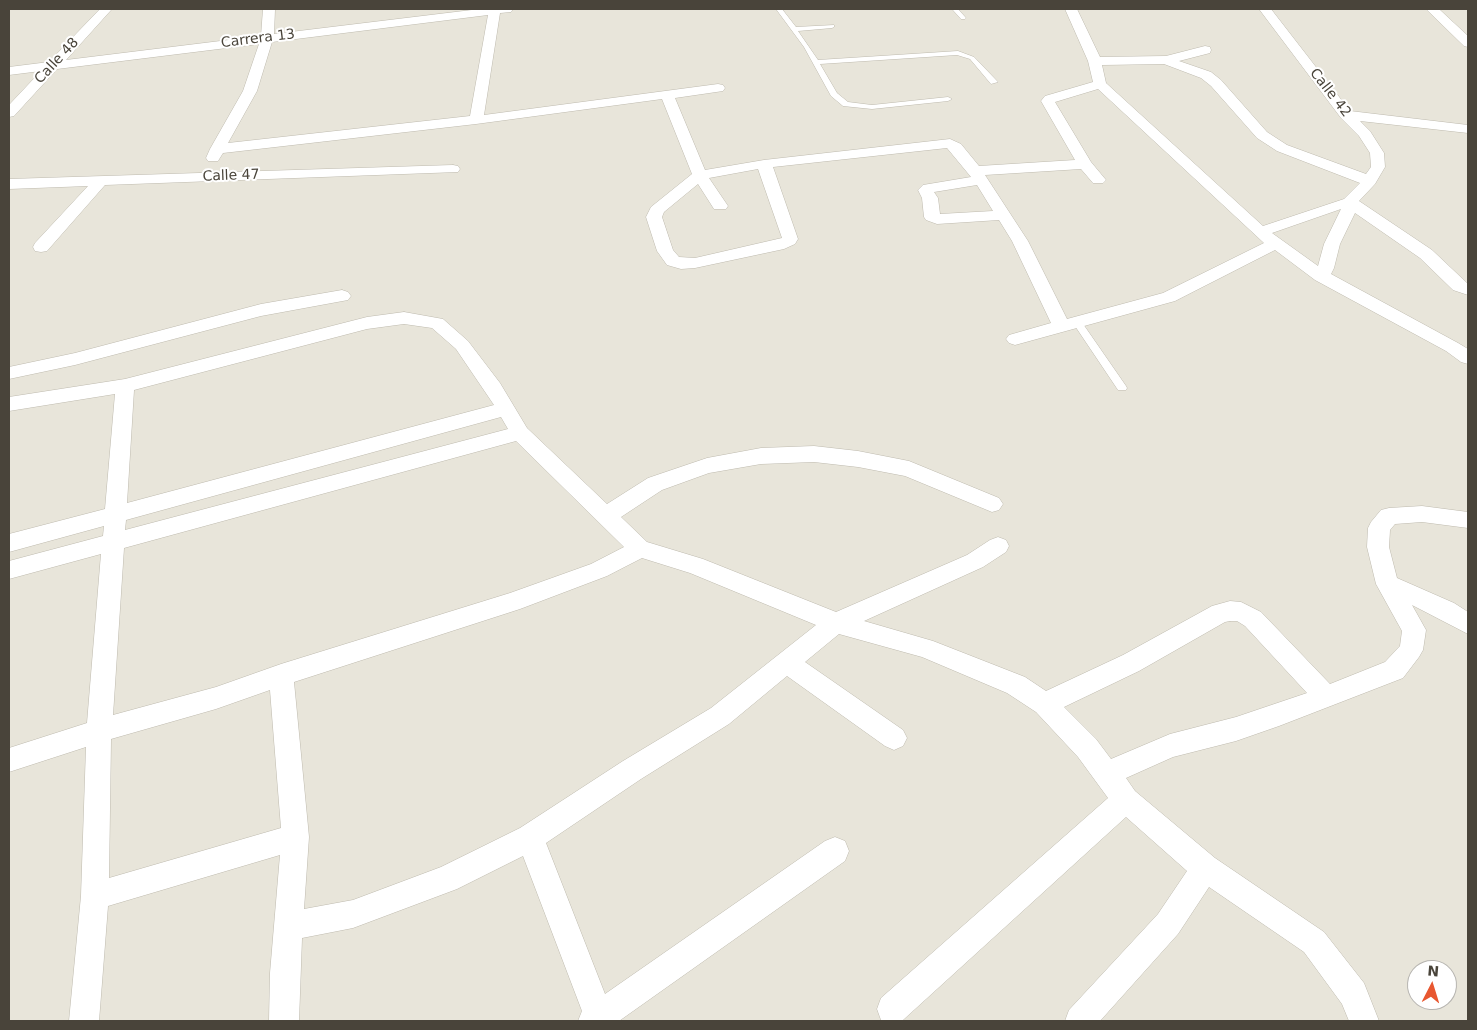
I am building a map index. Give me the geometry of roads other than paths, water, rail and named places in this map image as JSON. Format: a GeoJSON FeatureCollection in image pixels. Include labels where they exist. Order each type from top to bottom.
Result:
{"type":"FeatureCollection","features":[{"type":"Feature","properties":{"kind":"street","name":"Calle 48"},"geometry":{"type":"LineString","coordinates":[[9,113],[106,9]]}},
{"type":"Feature","properties":{"kind":"street"},"geometry":{"type":"LineString","coordinates":[[201,177],[250,90],[267,38],[269,9]]}},
{"type":"Feature","properties":{"kind":"street","name":"Carrera 13"},"geometry":{"type":"LineString","coordinates":[[9,71],[499,9]]}},
{"type":"Feature","properties":{"kind":"street"},"geometry":{"type":"LineString","coordinates":[[476,120],[499,9]]}},
{"type":"Feature","properties":{"kind":"street"},"geometry":{"type":"LineString","coordinates":[[1071,9],[1096,61],[1100,84],[1260,232],[1321,276],[1452,347],[1468,358]]}},
{"type":"Feature","properties":{"kind":"street","name":"Calle 42"},"geometry":{"type":"LineString","coordinates":[[1265,9],[1346,115],[1365,134],[1377,153],[1378,166],[1370,181]]}},
{"type":"Feature","properties":{"kind":"street"},"geometry":{"type":"LineString","coordinates":[[1432,9],[1468,43]]}},
{"type":"Feature","properties":{"kind":"street"},"geometry":{"type":"LineString","coordinates":[[1096,61],[1166,60],[1205,50]]}},
{"type":"Feature","properties":{"kind":"street"},"geometry":{"type":"LineString","coordinates":[[1166,60],[1206,75],[1216,83],[1262,135],[1282,148],[1370,181],[1350,202],[1260,232]]}},
{"type":"Feature","properties":{"kind":"street"},"geometry":{"type":"LineString","coordinates":[[1098,180],[1085,164],[1048,100],[1100,84]]}},
{"type":"Feature","properties":{"kind":"street"},"geometry":{"type":"LineString","coordinates":[[217,150],[476,120],[718,88]]}},
{"type":"Feature","properties":{"kind":"street"},"geometry":{"type":"LineString","coordinates":[[667,94],[700,175],[720,206]]}},
{"type":"Feature","properties":{"kind":"street"},"geometry":{"type":"LineString","coordinates":[[1346,115],[1468,129]]}},
{"type":"Feature","properties":{"kind":"street"},"geometry":{"type":"LineString","coordinates":[[764,164],[790,238],[789,241],[779,246],[695,263],[681,264],[673,261],[665,251],[654,217],[658,210],[700,175],[764,164],[946,143],[956,147],[978,176],[1020,241],[1070,325]]}},
{"type":"Feature","properties":{"kind":"street"},"geometry":{"type":"LineString","coordinates":[[1003,215],[937,219],[932,217],[930,198],[926,190],[978,176],[1085,164]]}},
{"type":"Feature","properties":{"kind":"street","name":"Calle 47"},"geometry":{"type":"LineString","coordinates":[[9,184],[453,169]]}},
{"type":"Feature","properties":{"kind":"street"},"geometry":{"type":"LineString","coordinates":[[41,247],[101,181]]}},
{"type":"Feature","properties":{"kind":"street"},"geometry":{"type":"LineString","coordinates":[[1321,276],[1326,268],[1332,244],[1349,210],[1350,202]]}},
{"type":"Feature","properties":{"kind":"street"},"geometry":{"type":"LineString","coordinates":[[1350,202],[1426,254],[1459,286],[1468,290]]}},
{"type":"Feature","properties":{"kind":"street"},"geometry":{"type":"LineString","coordinates":[[1015,339],[1169,297],[1276,243]]}},
{"type":"Feature","properties":{"kind":"street"},"geometry":{"type":"LineString","coordinates":[[9,373],[76,360],[261,310],[342,296]]}},
{"type":"Feature","properties":{"kind":"street"},"geometry":{"type":"LineString","coordinates":[[9,404],[125,386],[367,323],[404,318],[437,323],[462,345],[506,409],[520,433],[640,549],[695,565],[836,622],[925,648],[1016,685],[1045,704],[1087,748],[1126,800],[1206,868],[1314,942],[1353,994],[1364,1021]]}},
{"type":"Feature","properties":{"kind":"street"},"geometry":{"type":"LineString","coordinates":[[84,1021],[95,896],[99,731],[125,386]]}},
{"type":"Feature","properties":{"kind":"street"},"geometry":{"type":"LineString","coordinates":[[9,543],[506,409]]}},
{"type":"Feature","properties":{"kind":"street"},"geometry":{"type":"LineString","coordinates":[[9,570],[520,433]]}},
{"type":"Feature","properties":{"kind":"street"},"geometry":{"type":"LineString","coordinates":[[606,516],[655,484],[707,466],[761,456],[814,454],[858,459],[909,469],[992,504]]}},
{"type":"Feature","properties":{"kind":"street"},"geometry":{"type":"LineString","coordinates":[[1106,774],[1170,746],[1279,715],[1394,670],[1410,650],[1414,630],[1387,584],[1378,547],[1379,528],[1389,516],[1422,514],[1468,520]]}},
{"type":"Feature","properties":{"kind":"street"},"geometry":{"type":"LineString","coordinates":[[288,926],[353,914],[447,879],[530,838],[632,770],[720,716],[836,622],[975,561],[998,546]]}},
{"type":"Feature","properties":{"kind":"street"},"geometry":{"type":"LineString","coordinates":[[9,760],[99,731],[216,698],[281,675],[512,602],[599,570],[640,549]]}},
{"type":"Feature","properties":{"kind":"street"},"geometry":{"type":"LineString","coordinates":[[1387,584],[1446,610],[1468,624]]}},
{"type":"Feature","properties":{"kind":"street"},"geometry":{"type":"LineString","coordinates":[[1045,704],[1131,663],[1220,613],[1230,612],[1241,612],[1253,619],[1326,696]]}},
{"type":"Feature","properties":{"kind":"street"},"geometry":{"type":"LineString","coordinates":[[786,662],[894,738]]}},
{"type":"Feature","properties":{"kind":"street"},"geometry":{"type":"LineString","coordinates":[[281,675],[295,837],[284,973],[284,1021]]}},
{"type":"Feature","properties":{"kind":"street"},"geometry":{"type":"LineString","coordinates":[[892,1009],[1126,800]]}},
{"type":"Feature","properties":{"kind":"street"},"geometry":{"type":"LineString","coordinates":[[95,896],[295,837]]}},
{"type":"Feature","properties":{"kind":"street"},"geometry":{"type":"LineString","coordinates":[[530,838],[596,1019],[835,851]]}},
{"type":"Feature","properties":{"kind":"street"},"geometry":{"type":"LineString","coordinates":[[1080,1021],[1168,924],[1206,868]]}},
{"type":"Feature","properties":{"kind":"lane"},"geometry":{"type":"LineString","coordinates":[[779,9],[816,62],[834,94],[850,105],[872,107],[948,99]]}},
{"type":"Feature","properties":{"kind":"lane"},"geometry":{"type":"LineString","coordinates":[[955,9],[963,18]]}},
{"type":"Feature","properties":{"kind":"lane"},"geometry":{"type":"LineString","coordinates":[[794,29],[832,26]]}},
{"type":"Feature","properties":{"kind":"lane"},"geometry":{"type":"LineString","coordinates":[[816,62],[958,52],[972,58],[994,82]]}},
{"type":"Feature","properties":{"kind":"lane"},"geometry":{"type":"LineString","coordinates":[[1070,325],[1122,388]]}}]}
